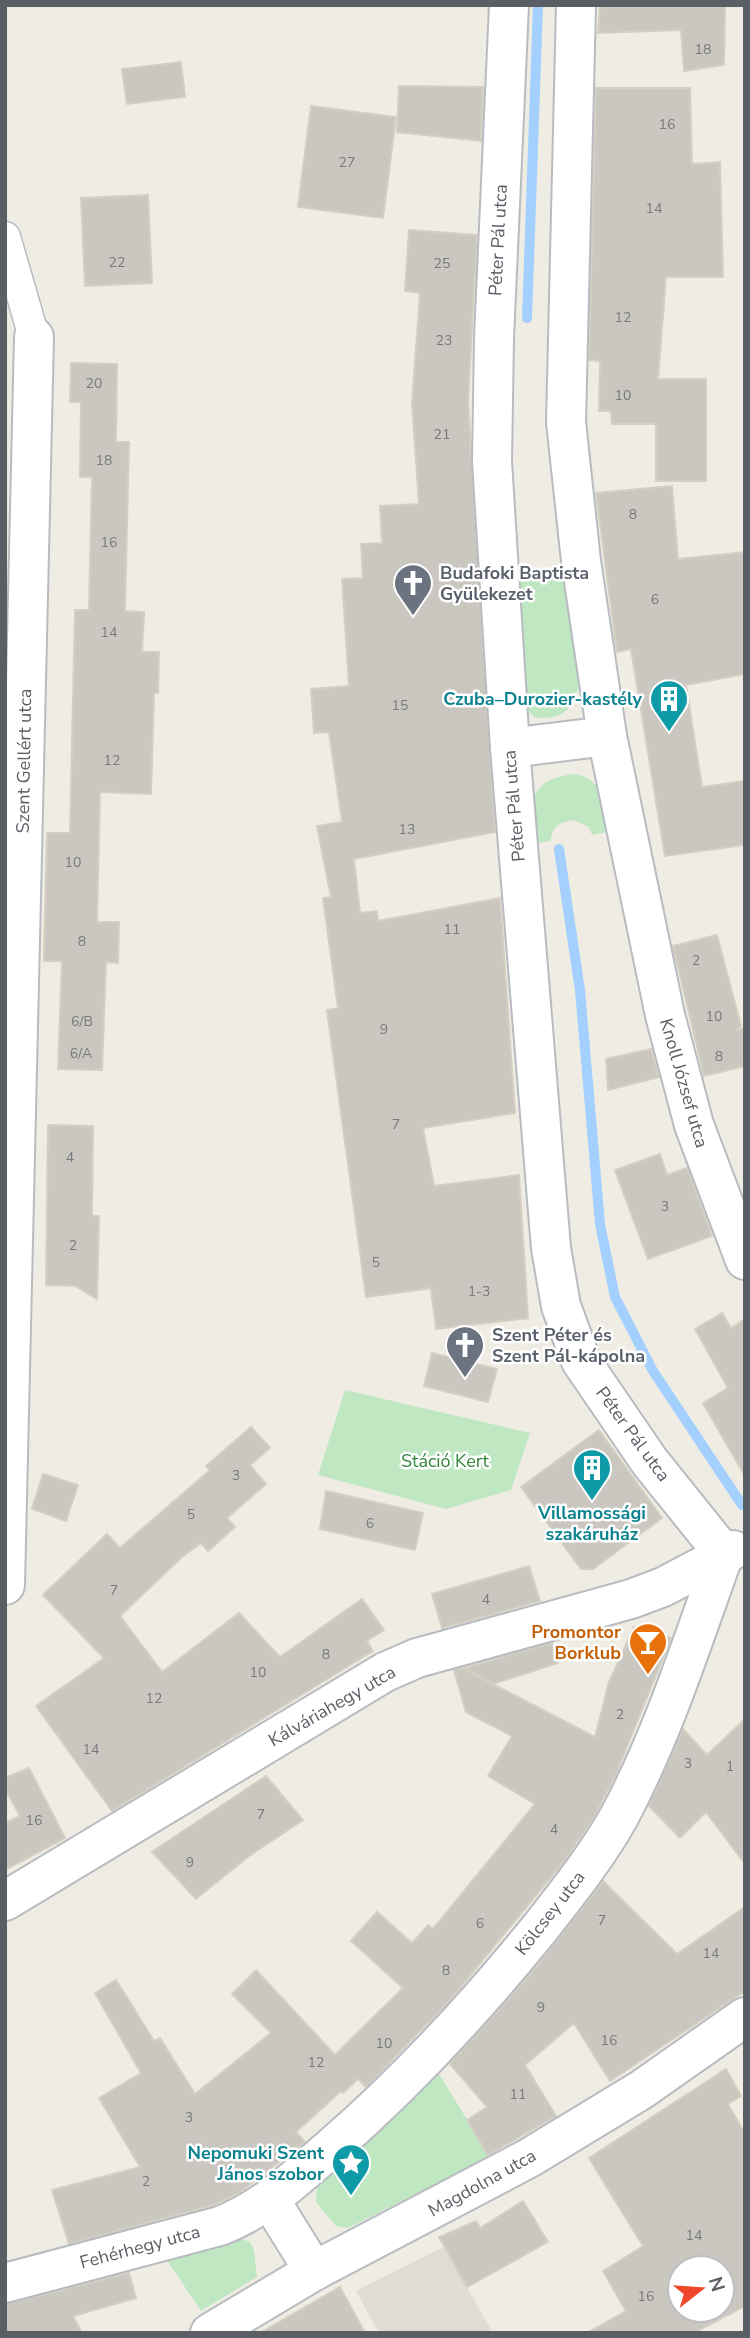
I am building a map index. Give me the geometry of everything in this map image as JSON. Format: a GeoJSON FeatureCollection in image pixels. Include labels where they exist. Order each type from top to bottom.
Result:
{"type":"FeatureCollection","features":[{"type":"Feature","properties":{"kind":"street","name":"Péter Pál utca"},"geometry":{"type":"LineString","coordinates":[[509,5],[491,421],[510,748],[551,1248],[561,1306],[581,1361],[614,1411],[734,1549]]}},
{"type":"Feature","properties":{"kind":"street"},"geometry":{"type":"LineString","coordinates":[[510,748],[607,736],[581,561],[566,422],[576,5]]}},
{"type":"Feature","properties":{"kind":"street","name":"Szent Gellért utca"},"geometry":{"type":"LineString","coordinates":[[5,237],[34,337],[18,454],[6,1584]]}},
{"type":"Feature","properties":{"kind":"street","name":"Knoll József utca"},"geometry":{"type":"LineString","coordinates":[[607,736],[665,1015],[694,1125],[728,1223],[745,1260]]}},
{"type":"Feature","properties":{"kind":"street","name":"Kálváriahegy utca"},"geometry":{"type":"LineString","coordinates":[[5,1901],[385,1672],[418,1658],[631,1599],[663,1587],[734,1549]]}},
{"type":"Feature","properties":{"kind":"street","name":"Kölcsey utca"},"geometry":{"type":"LineString","coordinates":[[270,2200],[378,2107],[439,2046],[491,1989],[574,1884],[618,1819],[648,1761],[734,1549]]}},
{"type":"Feature","properties":{"kind":"street","name":"Magdolna utca"},"geometry":{"type":"LineString","coordinates":[[210,2333],[314,2271],[529,2158],[641,2090],[745,2017]]}},
{"type":"Feature","properties":{"kind":"street"},"geometry":{"type":"LineString","coordinates":[[270,2200],[314,2271]]}},
{"type":"Feature","properties":{"kind":"street","name":"Fehérhegy utca"},"geometry":{"type":"LineString","coordinates":[[5,2283],[220,2226],[246,2216],[270,2200]]}},
{"type":"Feature","properties":{"kind":"shaded area"},"geometry":{"type":"Polygon","coordinates":[[[444,2247],[493,2333],[379,2333],[356,2291],[444,2247]]]}},
{"type":"Feature","properties":{"kind":"green space"},"geometry":{"type":"Polygon","coordinates":[[[569,576],[579,640],[581,665],[578,688],[571,705],[557,716],[534,717],[526,709],[514,579],[569,576]]]}},
{"type":"Feature","properties":{"kind":"green space"},"geometry":{"type":"Polygon","coordinates":[[[575,774],[592,781],[598,788],[613,831],[592,835],[589,827],[574,820],[558,826],[551,841],[530,844],[530,817],[534,796],[548,781],[575,774]]]}},
{"type":"Feature","properties":{"kind":"green space","name":"Stáció Kert"},"geometry":{"type":"Polygon","coordinates":[[[345,1390],[530,1433],[511,1490],[446,1509],[318,1475],[345,1390]]]}},
{"type":"Feature","properties":{"kind":"green space"},"geometry":{"type":"Polygon","coordinates":[[[439,2074],[490,2157],[348,2228],[336,2226],[316,2202],[317,2187],[439,2074]]]}},
{"type":"Feature","properties":{"kind":"green space"},"geometry":{"type":"Polygon","coordinates":[[[231,2236],[250,2242],[254,2250],[257,2277],[201,2311],[161,2251],[231,2236]]]}},
{"type":"Feature","properties":{"kind":"building"},"geometry":{"type":"Polygon","coordinates":[[[600,5],[725,5],[724,65],[684,71],[681,30],[598,33],[600,5]]]}},
{"type":"Feature","properties":{"kind":"building"},"geometry":{"type":"Polygon","coordinates":[[[181,62],[185,97],[127,104],[122,69],[181,62]]]}},
{"type":"Feature","properties":{"kind":"building"},"geometry":{"type":"Polygon","coordinates":[[[399,86],[483,87],[481,141],[397,132],[399,86]]]}},
{"type":"Feature","properties":{"kind":"building"},"geometry":{"type":"Polygon","coordinates":[[[596,88],[690,88],[692,164],[720,162],[723,277],[666,277],[658,379],[706,379],[706,481],[656,481],[656,424],[612,424],[611,411],[599,411],[600,361],[589,360],[596,88]]]}},
{"type":"Feature","properties":{"kind":"building"},"geometry":{"type":"Polygon","coordinates":[[[311,106],[396,117],[383,218],[298,207],[311,106]]]}},
{"type":"Feature","properties":{"kind":"building"},"geometry":{"type":"Polygon","coordinates":[[[148,195],[152,283],[85,286],[81,198],[148,195]]]}},
{"type":"Feature","properties":{"kind":"building"},"geometry":{"type":"Polygon","coordinates":[[[409,230],[477,235],[468,401],[495,832],[354,859],[360,913],[377,911],[378,921],[500,898],[515,1113],[423,1128],[434,1186],[519,1175],[528,1318],[436,1329],[431,1288],[366,1297],[327,1010],[338,1008],[323,898],[331,897],[317,826],[342,822],[329,732],[314,733],[311,689],[349,686],[342,579],[363,578],[361,544],[382,543],[380,506],[419,504],[412,403],[420,293],[405,291],[409,230]]]}},
{"type":"Feature","properties":{"kind":"building"},"geometry":{"type":"Polygon","coordinates":[[[71,363],[117,364],[116,442],[129,442],[125,611],[144,612],[142,652],[159,652],[158,693],[154,693],[151,794],[100,792],[97,922],[119,922],[118,963],[106,962],[102,1070],[58,1069],[62,961],[44,961],[47,833],[70,833],[75,610],[89,610],[92,477],[80,477],[81,402],[70,402],[71,363]]]}},
{"type":"Feature","properties":{"kind":"building"},"geometry":{"type":"Polygon","coordinates":[[[672,486],[678,559],[745,552],[745,674],[686,685],[702,787],[745,781],[745,845],[665,856],[631,649],[617,652],[596,493],[672,486]]]}},
{"type":"Feature","properties":{"kind":"building"},"geometry":{"type":"Polygon","coordinates":[[[717,935],[741,1026],[736,1030],[745,1028],[745,1054],[742,1055],[745,1066],[704,1076],[673,946],[717,935]]]}},
{"type":"Feature","properties":{"kind":"building"},"geometry":{"type":"Polygon","coordinates":[[[651,1049],[659,1077],[608,1090],[606,1059],[651,1049]]]}},
{"type":"Feature","properties":{"kind":"building"},"geometry":{"type":"Polygon","coordinates":[[[48,1125],[93,1126],[92,1216],[99,1216],[97,1299],[75,1286],[46,1285],[48,1125]]]}},
{"type":"Feature","properties":{"kind":"building"},"geometry":{"type":"Polygon","coordinates":[[[660,1154],[667,1175],[687,1168],[712,1236],[648,1259],[615,1170],[660,1154]]]}},
{"type":"Feature","properties":{"kind":"building"},"geometry":{"type":"Polygon","coordinates":[[[722,1313],[731,1328],[745,1319],[745,1476],[703,1403],[728,1388],[695,1329],[722,1313]]]}},
{"type":"Feature","properties":{"kind":"building","name":"Szent Péter és Szent Pál-kápolna"},"geometry":{"type":"Polygon","coordinates":[[[432,1353],[497,1369],[488,1402],[424,1386],[432,1353]]]}},
{"type":"Feature","properties":{"kind":"building"},"geometry":{"type":"Polygon","coordinates":[[[251,1427],[270,1448],[250,1465],[266,1484],[227,1518],[235,1527],[208,1551],[201,1543],[182,1557],[120,1616],[162,1672],[239,1613],[280,1657],[362,1599],[384,1630],[367,1641],[373,1651],[112,1811],[36,1706],[104,1658],[43,1595],[107,1534],[120,1548],[210,1470],[206,1466],[251,1427]]]}},
{"type":"Feature","properties":{"kind":"building","name":"Villamossági szakáruház"},"geometry":{"type":"Polygon","coordinates":[[[599,1430],[662,1518],[593,1569],[581,1569],[521,1487],[599,1430]]]}},
{"type":"Feature","properties":{"kind":"building"},"geometry":{"type":"Polygon","coordinates":[[[43,1474],[78,1485],[66,1521],[32,1509],[43,1474]]]}},
{"type":"Feature","properties":{"kind":"building"},"geometry":{"type":"Polygon","coordinates":[[[326,1491],[423,1513],[415,1550],[320,1529],[326,1491]]]}},
{"type":"Feature","properties":{"kind":"building"},"geometry":{"type":"Polygon","coordinates":[[[529,1566],[540,1601],[442,1628],[432,1594],[529,1566]]]}},
{"type":"Feature","properties":{"kind":"building"},"geometry":{"type":"Polygon","coordinates":[[[634,1627],[671,1638],[616,1774],[593,1819],[565,1860],[450,2000],[366,2087],[358,2079],[343,2093],[341,2091],[296,2132],[305,2142],[240,2192],[213,2205],[69,2244],[52,2190],[140,2167],[99,2098],[141,2073],[95,1993],[116,1980],[154,2041],[160,2038],[195,2094],[271,2033],[232,1994],[256,1970],[335,2055],[403,1988],[351,1941],[377,1912],[412,1943],[428,1925],[433,1929],[535,1804],[488,1776],[512,1736],[466,1712],[454,1670],[462,1668],[595,1737],[609,1682],[634,1627]]]}},
{"type":"Feature","properties":{"kind":"building"},"geometry":{"type":"Polygon","coordinates":[[[552,1643],[558,1663],[493,1684],[464,1668],[552,1643]]]}},
{"type":"Feature","properties":{"kind":"building"},"geometry":{"type":"Polygon","coordinates":[[[745,1719],[745,1864],[706,1812],[680,1838],[649,1806],[683,1729],[707,1755],[745,1719]]]}},
{"type":"Feature","properties":{"kind":"building"},"geometry":{"type":"Polygon","coordinates":[[[29,1768],[65,1838],[5,1870],[5,1823],[20,1816],[5,1788],[5,1778],[29,1768]]]}},
{"type":"Feature","properties":{"kind":"building"},"geometry":{"type":"Polygon","coordinates":[[[266,1776],[303,1820],[249,1856],[196,1899],[152,1852],[266,1776]]]}},
{"type":"Feature","properties":{"kind":"building"},"geometry":{"type":"Polygon","coordinates":[[[603,1881],[677,1954],[745,1907],[745,1991],[610,2081],[574,2023],[525,2065],[556,2116],[488,2155],[467,2120],[487,2107],[450,2064],[533,1971],[603,1881]]]}},
{"type":"Feature","properties":{"kind":"building"},"geometry":{"type":"Polygon","coordinates":[[[726,2069],[741,2096],[728,2104],[745,2134],[745,2306],[736,2311],[736,2254],[666,2254],[666,2324],[711,2324],[694,2333],[587,2333],[626,2311],[603,2271],[643,2246],[589,2158],[726,2069]]]}},
{"type":"Feature","properties":{"kind":"building"},"geometry":{"type":"Polygon","coordinates":[[[523,2201],[548,2242],[467,2287],[439,2237],[476,2221],[480,2228],[523,2201]]]}},
{"type":"Feature","properties":{"kind":"building"},"geometry":{"type":"Polygon","coordinates":[[[129,2273],[136,2298],[73,2316],[82,2333],[5,2333],[5,2304],[129,2273]]]}},
{"type":"Feature","properties":{"kind":"building"},"geometry":{"type":"Polygon","coordinates":[[[340,2287],[365,2333],[260,2333],[340,2287]]]}},
{"type":"Feature","properties":{"kind":"waterway"},"geometry":{"type":"LineString","coordinates":[[527,318],[538,5]]}},
{"type":"Feature","properties":{"kind":"waterway"},"geometry":{"type":"LineString","coordinates":[[559,849],[580,990],[600,1224],[615,1297],[653,1371],[742,1505]]}},
{"type":"Feature","properties":{"kind":"place","name":"Budafoki Baptista Gyülekezet"},"geometry":{"type":"Point","coordinates":[413,617]}},
{"type":"Feature","properties":{"kind":"place","name":"Czuba–Durozier-kastély"},"geometry":{"type":"Point","coordinates":[669,733]}},
{"type":"Feature","properties":{"kind":"place","name":"Szent Péter és Szent Pál-kápolna"},"geometry":{"type":"Point","coordinates":[465,1379]}},
{"type":"Feature","properties":{"kind":"place","name":"Villamossági szakáruház"},"geometry":{"type":"Point","coordinates":[592,1502]}},
{"type":"Feature","properties":{"kind":"place","name":"Promontor Borklub"},"geometry":{"type":"Point","coordinates":[648,1676]}},
{"type":"Feature","properties":{"kind":"place","name":"Nepomuki Szent János szobor"},"geometry":{"type":"Point","coordinates":[351,2197]}}]}
